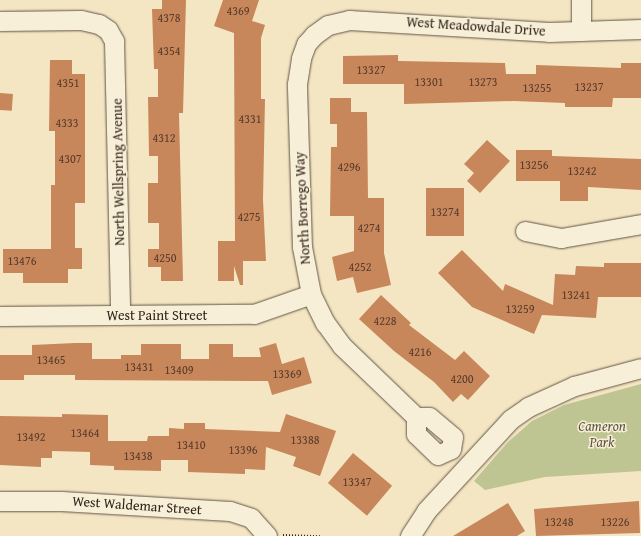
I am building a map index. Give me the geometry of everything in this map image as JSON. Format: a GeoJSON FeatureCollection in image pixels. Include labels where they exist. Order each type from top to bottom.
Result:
{"type":"FeatureCollection","features":[{"type":"Feature","properties":{"kind":"street"},"geometry":{"type":"LineString","coordinates":[[581,0],[581,31]]}},
{"type":"Feature","properties":{"kind":"street","name":"West Meadowdale Drive"},"geometry":{"type":"LineString","coordinates":[[314,35],[328,25],[349,20],[367,19],[549,32],[641,29]]}},
{"type":"Feature","properties":{"kind":"street","name":"North Wellspring Avenue"},"geometry":{"type":"LineString","coordinates":[[0,21],[81,20],[99,24],[108,30],[114,41],[116,56],[120,315]]}},
{"type":"Feature","properties":{"kind":"street","name":"North Borrego Way"},"geometry":{"type":"LineString","coordinates":[[314,35],[306,44],[301,58],[298,84],[302,247],[311,294],[325,323],[342,346],[416,417],[416,434],[438,455],[451,449],[469,465]]}},
{"type":"Feature","properties":{"kind":"street"},"geometry":{"type":"LineString","coordinates":[[525,231],[561,238],[641,224]]}},
{"type":"Feature","properties":{"kind":"street","name":"West Paint Street"},"geometry":{"type":"LineString","coordinates":[[0,316],[254,314],[311,294]]}},
{"type":"Feature","properties":{"kind":"street"},"geometry":{"type":"LineString","coordinates":[[410,536],[426,511],[511,420],[546,396],[574,386],[641,368]]}},
{"type":"Feature","properties":{"kind":"street","name":"West Waldemar Street"},"geometry":{"type":"LineString","coordinates":[[0,501],[61,501],[230,511],[251,518],[266,536]]}},
{"type":"Feature","properties":{"kind":"path"},"geometry":{"type":"LineString","coordinates":[[266,536],[311,534],[320,536]]}},
{"type":"Feature","properties":{"kind":"green space","name":"Cameron Park"},"geometry":{"type":"Polygon","coordinates":[[[641,384],[641,471],[545,477],[485,490],[474,481],[507,443],[532,421],[564,405],[641,384]]]}},
{"type":"Feature","properties":{"kind":"building"},"geometry":{"type":"Polygon","coordinates":[[[162,0],[186,0],[183,113],[179,113],[183,281],[161,281],[161,267],[148,267],[148,249],[159,249],[159,223],[148,223],[148,183],[158,183],[158,156],[149,156],[148,97],[158,97],[158,69],[154,69],[152,9],[162,9],[162,0]]]}},
{"type":"Feature","properties":{"kind":"building"},"geometry":{"type":"Polygon","coordinates":[[[223,0],[259,0],[252,21],[265,25],[261,38],[261,99],[265,99],[263,200],[266,261],[243,261],[243,285],[240,285],[234,266],[234,281],[218,281],[218,241],[235,241],[234,33],[214,26],[223,0]]]}},
{"type":"Feature","properties":{"kind":"building"},"geometry":{"type":"Polygon","coordinates":[[[398,55],[398,61],[505,63],[506,74],[536,74],[536,65],[621,68],[621,63],[641,63],[641,98],[613,98],[612,107],[565,107],[565,103],[514,101],[404,104],[404,84],[343,84],[343,56],[398,55]]]}},
{"type":"Feature","properties":{"kind":"building"},"geometry":{"type":"Polygon","coordinates":[[[50,60],[72,60],[72,74],[85,74],[85,203],[75,203],[75,248],[82,248],[82,269],[68,269],[68,283],[23,283],[23,273],[3,273],[3,249],[51,249],[51,185],[55,185],[55,131],[49,131],[50,60]]]}},
{"type":"Feature","properties":{"kind":"building"},"geometry":{"type":"Polygon","coordinates":[[[0,93],[13,94],[12,111],[0,110],[0,93]]]}},
{"type":"Feature","properties":{"kind":"building"},"geometry":{"type":"Polygon","coordinates":[[[330,98],[351,98],[351,112],[367,112],[368,198],[384,198],[384,253],[391,285],[357,293],[353,277],[337,281],[332,257],[354,251],[354,216],[330,216],[331,147],[337,147],[337,124],[330,124],[330,98]]]}},
{"type":"Feature","properties":{"kind":"building"},"geometry":{"type":"Polygon","coordinates":[[[487,140],[510,161],[480,193],[467,181],[474,173],[464,164],[487,140]]]}},
{"type":"Feature","properties":{"kind":"building"},"geometry":{"type":"Polygon","coordinates":[[[516,150],[552,150],[552,156],[641,159],[641,190],[588,187],[588,201],[560,201],[560,181],[516,181],[516,150]]]}},
{"type":"Feature","properties":{"kind":"building"},"geometry":{"type":"Polygon","coordinates":[[[426,188],[464,188],[464,236],[426,236],[426,188]]]}},
{"type":"Feature","properties":{"kind":"building"},"geometry":{"type":"Polygon","coordinates":[[[462,250],[503,291],[505,284],[553,305],[555,274],[575,275],[576,266],[604,267],[604,263],[641,263],[641,297],[598,297],[596,318],[542,315],[534,334],[472,307],[438,273],[462,250]]]}},
{"type":"Feature","properties":{"kind":"building"},"geometry":{"type":"Polygon","coordinates":[[[381,295],[411,323],[409,325],[455,360],[464,351],[490,376],[468,400],[461,394],[453,402],[434,382],[394,351],[359,319],[381,295]]]}},
{"type":"Feature","properties":{"kind":"building"},"geometry":{"type":"Polygon","coordinates":[[[92,343],[92,359],[121,359],[121,355],[141,355],[141,344],[181,344],[181,359],[209,359],[209,344],[233,344],[233,357],[261,357],[259,348],[276,343],[282,364],[304,357],[312,383],[272,395],[268,381],[75,380],[75,375],[24,375],[24,380],[0,380],[0,355],[32,355],[32,345],[92,343]]]}},
{"type":"Feature","properties":{"kind":"building"},"geometry":{"type":"Polygon","coordinates":[[[62,414],[108,415],[108,441],[147,441],[148,436],[169,436],[169,428],[184,429],[184,423],[205,423],[205,429],[280,432],[286,414],[336,431],[320,476],[293,466],[296,457],[266,447],[265,470],[245,469],[245,474],[188,472],[188,460],[161,460],[161,471],[114,470],[114,466],[90,465],[90,452],[52,451],[52,458],[41,458],[41,467],[0,465],[0,416],[62,417],[62,414]]]}},
{"type":"Feature","properties":{"kind":"building"},"geometry":{"type":"Polygon","coordinates":[[[353,453],[392,486],[367,516],[328,483],[353,453]]]}},
{"type":"Feature","properties":{"kind":"building"},"geometry":{"type":"Polygon","coordinates":[[[639,501],[640,533],[536,536],[534,509],[639,501]]]}},
{"type":"Feature","properties":{"kind":"building"},"geometry":{"type":"Polygon","coordinates":[[[508,503],[525,531],[517,536],[453,536],[508,503]]]}}]}
